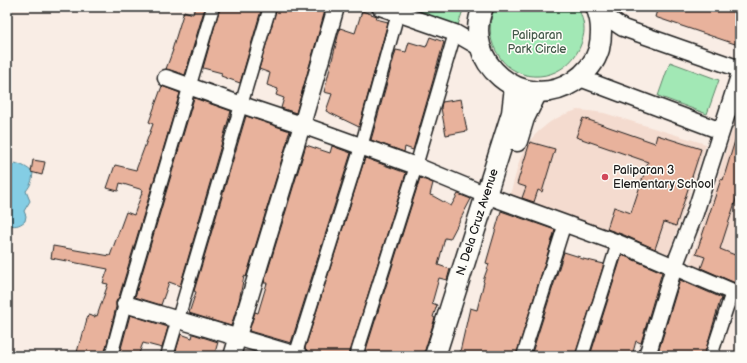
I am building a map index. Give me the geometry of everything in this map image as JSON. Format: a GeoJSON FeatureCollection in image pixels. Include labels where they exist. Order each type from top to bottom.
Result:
{"type":"FeatureCollection","features":[{"type":"Feature","properties":{"kind":"street"},"geometry":{"type":"LineString","coordinates":[[111,356],[213,7]]}},
{"type":"Feature","properties":{"kind":"street"},"geometry":{"type":"LineString","coordinates":[[167,356],[270,7]]}},
{"type":"Feature","properties":{"kind":"street"},"geometry":{"type":"LineString","coordinates":[[232,356],[336,7]]}},
{"type":"Feature","properties":{"kind":"street"},"geometry":{"type":"LineString","coordinates":[[380,7],[455,33],[481,48]]}},
{"type":"Feature","properties":{"kind":"street"},"geometry":{"type":"LineString","coordinates":[[483,7],[479,21],[479,34],[481,48],[486,60],[494,71],[515,87],[537,92],[552,91],[567,86],[580,78],[590,67],[597,55],[601,41],[601,26],[597,10]]}},
{"type":"Feature","properties":{"kind":"street"},"geometry":{"type":"LineString","coordinates":[[597,10],[624,28],[740,69]]}},
{"type":"Feature","properties":{"kind":"street"},"geometry":{"type":"LineString","coordinates":[[125,304],[297,356],[361,147],[398,13]]}},
{"type":"Feature","properties":{"kind":"street"},"geometry":{"type":"LineString","coordinates":[[356,356],[416,166],[455,33]]}},
{"type":"Feature","properties":{"kind":"street"},"geometry":{"type":"LineString","coordinates":[[647,356],[674,267],[695,213],[740,73]]}},
{"type":"Feature","properties":{"kind":"street"},"geometry":{"type":"LineString","coordinates":[[166,78],[416,166],[492,197],[618,243],[736,293],[711,356]]}},
{"type":"Feature","properties":{"kind":"street"},"geometry":{"type":"LineString","coordinates":[[580,78],[721,131]]}},
{"type":"Feature","properties":{"kind":"street","name":"N. Dela Cruz Avenue"},"geometry":{"type":"LineString","coordinates":[[448,356],[492,197],[512,113],[515,87]]}},
{"type":"Feature","properties":{"kind":"street","name":"N. Dela Cruz Avenue"},"geometry":{"type":"LineString","coordinates":[[435,356],[492,197],[524,118],[537,92]]}},
{"type":"Feature","properties":{"kind":"street"},"geometry":{"type":"LineString","coordinates":[[523,356],[565,223]]}},
{"type":"Feature","properties":{"kind":"street"},"geometry":{"type":"LineString","coordinates":[[582,356],[618,243]]}},
{"type":"Feature","properties":{"kind":"shaded area","name":"Paliparan 3 Elementary School"},"geometry":{"type":"Polygon","coordinates":[[[740,107],[740,284],[690,265],[740,107]]]}},
{"type":"Feature","properties":{"kind":"shaded area","name":"Paliparan 3 Elementary School"},"geometry":{"type":"Polygon","coordinates":[[[577,110],[604,113],[706,144],[669,254],[510,195],[520,159],[529,141],[550,122],[577,110]]]}},
{"type":"Feature","properties":{"kind":"green space"},"geometry":{"type":"Polygon","coordinates":[[[404,7],[464,7],[458,25],[404,7]]]}},
{"type":"Feature","properties":{"kind":"green space","name":"Paliparan Park Circle"},"geometry":{"type":"Polygon","coordinates":[[[495,7],[578,7],[584,26],[583,37],[579,48],[573,58],[556,72],[534,76],[523,74],[512,69],[501,59],[493,46],[490,29],[495,7]]]}},
{"type":"Feature","properties":{"kind":"green space"},"geometry":{"type":"Polygon","coordinates":[[[670,62],[719,80],[707,114],[658,96],[670,62]]]}},
{"type":"Feature","properties":{"kind":"water"},"geometry":{"type":"Polygon","coordinates":[[[15,163],[24,166],[33,173],[31,183],[26,191],[30,201],[24,211],[26,216],[25,221],[19,225],[12,226],[7,224],[7,175],[15,163]]]}},
{"type":"Feature","properties":{"kind":"building"},"geometry":{"type":"Polygon","coordinates":[[[195,7],[205,7],[185,75],[166,69],[184,11],[193,14],[195,7]]]}},
{"type":"Feature","properties":{"kind":"building"},"geometry":{"type":"Polygon","coordinates":[[[220,7],[262,7],[240,83],[221,76],[222,73],[203,68],[220,7]]]}},
{"type":"Feature","properties":{"kind":"building"},"geometry":{"type":"Polygon","coordinates":[[[277,7],[326,7],[296,113],[281,108],[284,98],[276,95],[278,89],[267,85],[270,73],[259,69],[277,7]]]}},
{"type":"Feature","properties":{"kind":"building"},"geometry":{"type":"Polygon","coordinates":[[[658,7],[740,7],[740,33],[738,45],[655,17],[658,7]]]}},
{"type":"Feature","properties":{"kind":"building"},"geometry":{"type":"Polygon","coordinates":[[[362,11],[377,16],[376,19],[388,22],[359,127],[326,111],[332,94],[324,92],[340,28],[355,33],[362,11]]]}},
{"type":"Feature","properties":{"kind":"building"},"geometry":{"type":"Polygon","coordinates":[[[430,37],[444,42],[413,150],[405,147],[404,152],[371,140],[396,50],[406,52],[409,42],[426,47],[430,37]]]}},
{"type":"Feature","properties":{"kind":"building"},"geometry":{"type":"Polygon","coordinates":[[[162,86],[180,93],[119,297],[116,302],[104,356],[76,356],[88,315],[95,317],[95,315],[97,316],[108,284],[103,283],[108,269],[51,258],[53,246],[110,256],[126,212],[134,215],[143,190],[120,183],[118,191],[107,188],[115,165],[136,170],[153,124],[149,122],[162,86]]]}},
{"type":"Feature","properties":{"kind":"building"},"geometry":{"type":"Polygon","coordinates":[[[194,98],[231,111],[180,286],[169,282],[161,305],[135,297],[194,98]]]}},
{"type":"Feature","properties":{"kind":"building"},"geometry":{"type":"Polygon","coordinates":[[[461,99],[467,131],[446,135],[441,108],[442,102],[461,99]]]}},
{"type":"Feature","properties":{"kind":"building"},"geometry":{"type":"Polygon","coordinates":[[[246,116],[290,131],[246,277],[244,276],[239,301],[231,326],[189,313],[196,292],[194,291],[246,116]]]}},
{"type":"Feature","properties":{"kind":"building"},"geometry":{"type":"Polygon","coordinates":[[[583,118],[655,143],[657,135],[701,149],[676,226],[664,222],[655,249],[607,229],[614,207],[631,213],[648,162],[576,137],[583,118]]]}},
{"type":"Feature","properties":{"kind":"building","name":"Paliparan 3 Elementary School"},"geometry":{"type":"Polygon","coordinates":[[[737,134],[740,135],[740,187],[720,249],[740,257],[740,285],[701,268],[705,257],[696,254],[721,179],[723,180],[737,134]]]}},
{"type":"Feature","properties":{"kind":"building"},"geometry":{"type":"Polygon","coordinates":[[[530,142],[555,149],[542,192],[538,190],[534,202],[522,198],[526,187],[517,184],[530,142]]]}},
{"type":"Feature","properties":{"kind":"building"},"geometry":{"type":"Polygon","coordinates":[[[306,145],[330,153],[332,146],[351,153],[291,343],[249,331],[255,312],[258,313],[267,283],[264,283],[306,145]]]}},
{"type":"Feature","properties":{"kind":"building"},"geometry":{"type":"Polygon","coordinates":[[[365,158],[406,173],[349,356],[309,356],[309,353],[305,348],[365,158]]]}},
{"type":"Feature","properties":{"kind":"building"},"geometry":{"type":"Polygon","coordinates":[[[33,160],[45,162],[42,175],[31,172],[33,160]]]}},
{"type":"Feature","properties":{"kind":"building"},"geometry":{"type":"Polygon","coordinates":[[[420,178],[433,183],[430,195],[451,206],[458,194],[471,199],[450,239],[445,238],[438,265],[450,269],[447,280],[439,278],[432,303],[437,305],[433,317],[435,318],[424,356],[364,356],[420,178]]]}},
{"type":"Feature","properties":{"kind":"building"},"geometry":{"type":"Polygon","coordinates":[[[501,211],[555,230],[516,356],[459,356],[470,308],[477,310],[483,281],[489,264],[486,263],[501,211]]]}},
{"type":"Feature","properties":{"kind":"building"},"geometry":{"type":"Polygon","coordinates":[[[564,252],[580,257],[579,258],[604,264],[575,356],[531,356],[564,252]]]}},
{"type":"Feature","properties":{"kind":"building"},"geometry":{"type":"Polygon","coordinates":[[[622,255],[662,272],[641,343],[636,341],[632,356],[590,356],[622,255]]]}},
{"type":"Feature","properties":{"kind":"building"},"geometry":{"type":"Polygon","coordinates":[[[680,280],[722,298],[704,356],[657,356],[680,280]]]}},
{"type":"Feature","properties":{"kind":"building"},"geometry":{"type":"Polygon","coordinates":[[[130,315],[168,327],[162,348],[143,343],[138,356],[119,356],[130,315]]]}},
{"type":"Feature","properties":{"kind":"building"},"geometry":{"type":"Polygon","coordinates":[[[181,334],[192,338],[193,334],[218,342],[214,356],[182,356],[175,354],[181,334]]]}},
{"type":"Feature","properties":{"kind":"place","name":"Paliparan 3 Elementary School"},"geometry":{"type":"Point","coordinates":[605,177]}}]}
